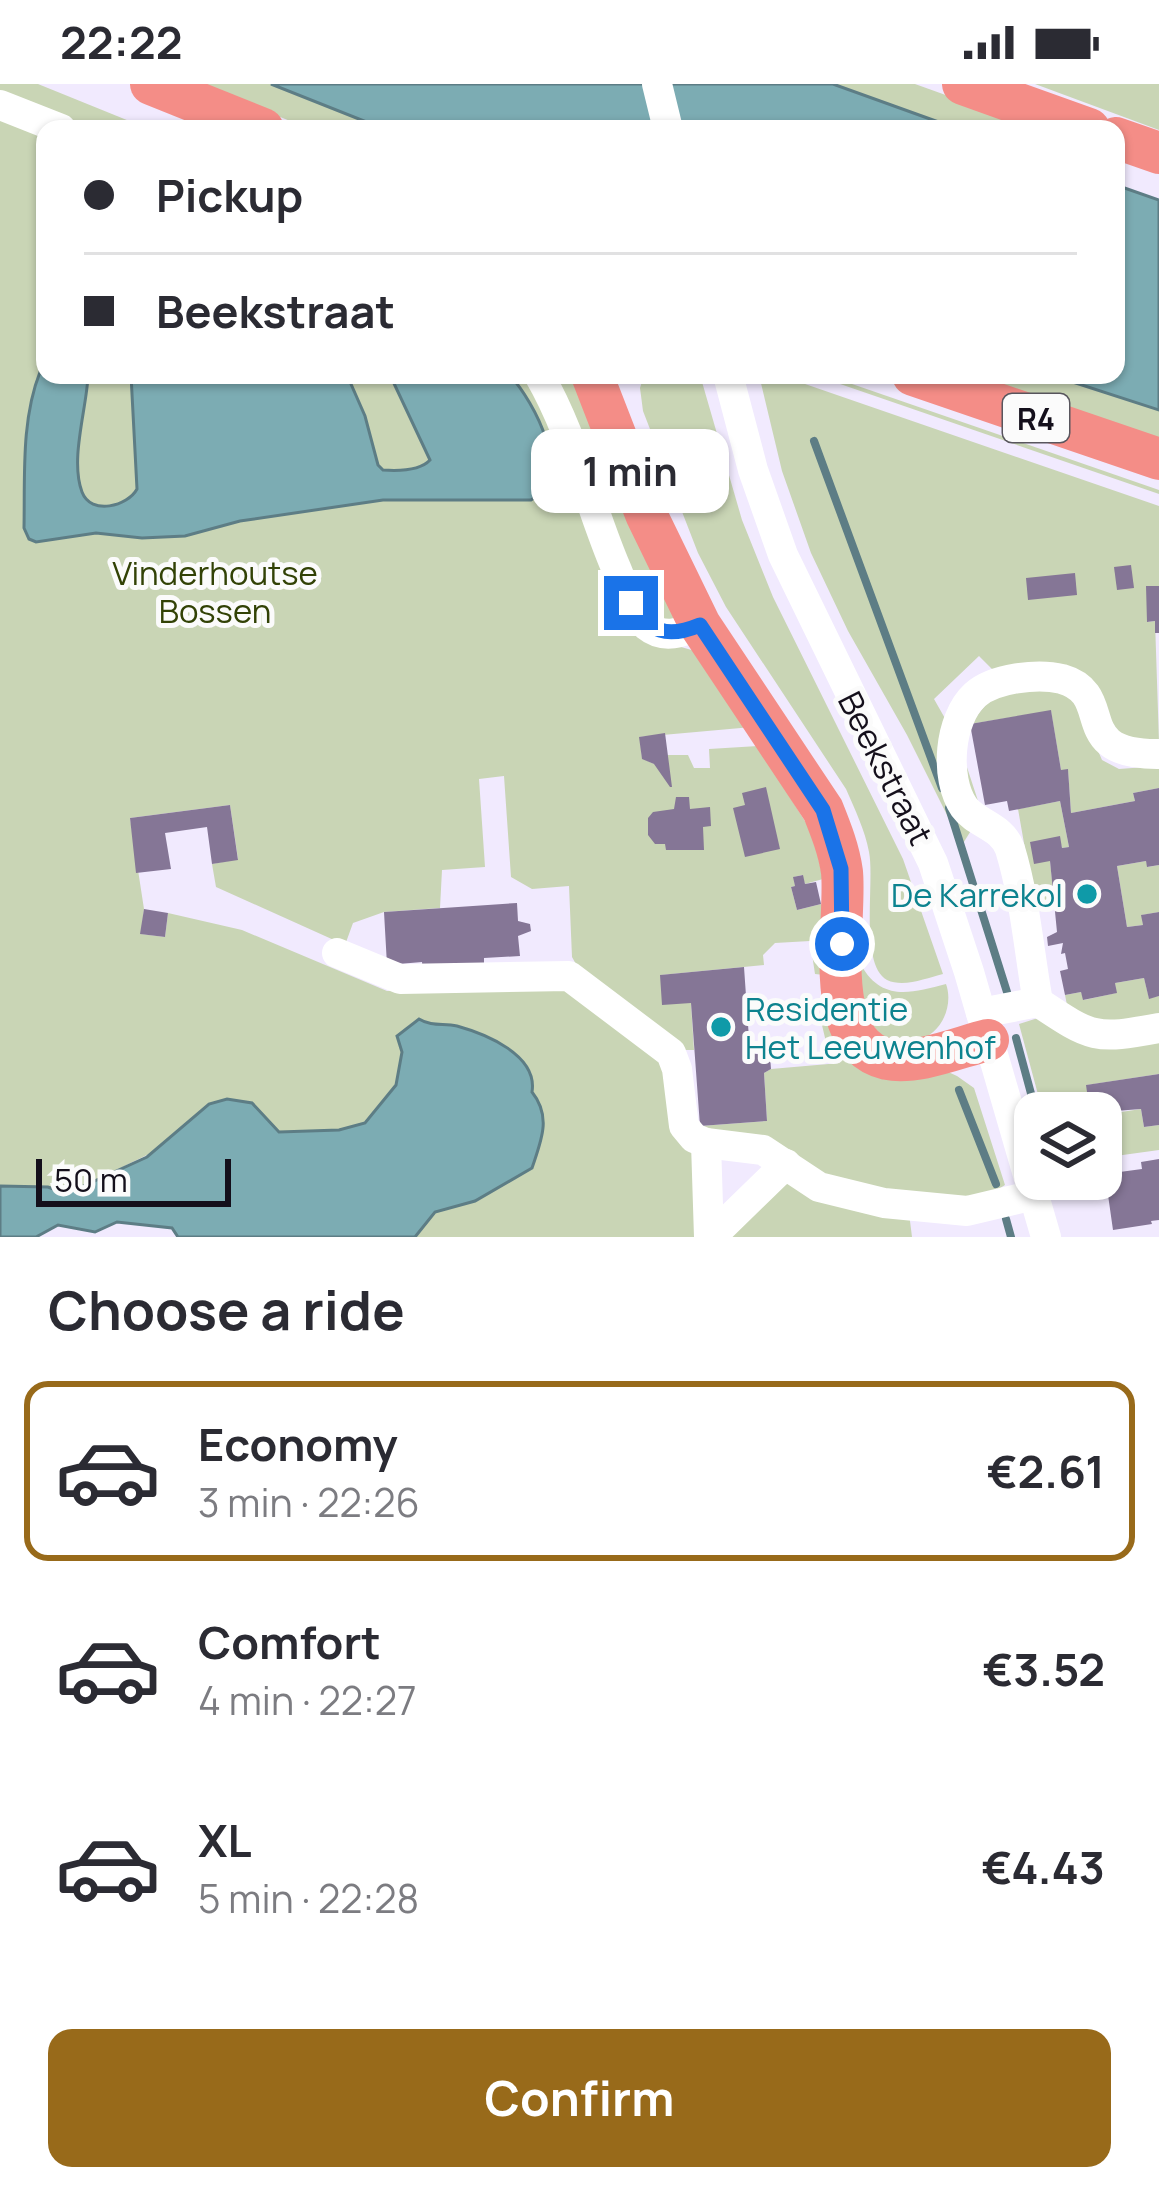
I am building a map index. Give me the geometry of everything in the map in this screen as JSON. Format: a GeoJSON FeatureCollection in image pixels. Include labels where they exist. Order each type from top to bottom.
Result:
{"type":"FeatureCollection","features":[{"type":"Feature","properties":{"kind":"highway"},"geometry":{"type":"LineString","coordinates":[[152,84],[241,120]]}},
{"type":"Feature","properties":{"kind":"highway"},"geometry":{"type":"LineString","coordinates":[[963,84],[1064,120]]}},
{"type":"Feature","properties":{"kind":"highway"},"geometry":{"type":"LineString","coordinates":[[1125,142],[1159,153]]}},
{"type":"Feature","properties":{"kind":"highway"},"geometry":{"type":"LineString","coordinates":[[596,384],[655,535],[700,625],[823,810],[835,838],[844,907],[840,981],[854,1035],[870,1051],[889,1059],[916,1058],[985,1026]]}},
{"type":"Feature","properties":{"kind":"highway"},"geometry":{"type":"LineString","coordinates":[[617,384],[625,458]]}},
{"type":"Feature","properties":{"kind":"highway","name":"R4"},"geometry":{"type":"LineString","coordinates":[[939,384],[1159,459]]}},
{"type":"Feature","properties":{"kind":"street"},"geometry":{"type":"LineString","coordinates":[[657,84],[666,120]]}},
{"type":"Feature","properties":{"kind":"street"},"geometry":{"type":"LineString","coordinates":[[0,104],[39,120]]}},
{"type":"Feature","properties":{"kind":"street"},"geometry":{"type":"LineString","coordinates":[[544,384],[631,603],[646,625],[660,633],[674,634],[700,625]]}},
{"type":"Feature","properties":{"kind":"street","name":"Beekstraat"},"geometry":{"type":"LineString","coordinates":[[730,384],[753,470],[783,555],[933,863],[1014,1126]]}},
{"type":"Feature","properties":{"kind":"street"},"geometry":{"type":"LineString","coordinates":[[1159,754],[1124,753],[1105,742],[1081,688],[1041,675],[993,685],[974,696],[952,745],[952,774],[965,808],[1009,844],[1038,1002],[1086,1034],[1110,1037],[1159,1028]]}},
{"type":"Feature","properties":{"kind":"street"},"geometry":{"type":"LineString","coordinates":[[338,953],[400,979],[569,976],[671,1053],[684,1126],[694,1138],[763,1150],[819,1186],[915,1208],[967,1211],[1014,1200]]}},
{"type":"Feature","properties":{"kind":"street"},"geometry":{"type":"LineString","coordinates":[[985,1026],[1038,1002]]}},
{"type":"Feature","properties":{"kind":"street"},"geometry":{"type":"LineString","coordinates":[[706,1143],[710,1237]]}},
{"type":"Feature","properties":{"kind":"street"},"geometry":{"type":"LineString","coordinates":[[710,1237],[786,1165]]}},
{"type":"Feature","properties":{"kind":"street","name":"Beekstraat"},"geometry":{"type":"LineString","coordinates":[[1035,1200],[1046,1237]]}},
{"type":"Feature","properties":{"kind":"green space"},"geometry":{"type":"Polygon","coordinates":[[[0,84],[38,84],[127,120],[60,120],[0,96],[0,84]]]}},
{"type":"Feature","properties":{"kind":"green space"},"geometry":{"type":"Polygon","coordinates":[[[198,84],[271,84],[361,120],[288,120],[198,84]]]}},
{"type":"Feature","properties":{"kind":"green space"},"geometry":{"type":"Polygon","coordinates":[[[833,84],[915,84],[1015,120],[933,120],[833,84]]]}},
{"type":"Feature","properties":{"kind":"green space"},"geometry":{"type":"Polygon","coordinates":[[[1035,84],[1159,84],[1159,130],[1035,84]]]}},
{"type":"Feature","properties":{"kind":"green space","name":"Vinderhoutse Bossen"},"geometry":{"type":"Polygon","coordinates":[[[0,120],[36,134],[36,384],[532,384],[650,638],[695,651],[752,727],[640,737],[642,758],[654,764],[668,755],[688,755],[694,768],[710,768],[709,749],[758,746],[813,834],[823,879],[805,884],[802,875],[794,877],[791,887],[797,910],[826,907],[824,975],[815,974],[810,941],[775,943],[763,955],[764,965],[661,975],[691,1003],[694,1050],[682,1050],[582,975],[572,957],[569,886],[532,889],[511,877],[504,776],[479,779],[485,867],[442,870],[440,908],[384,912],[353,923],[345,945],[216,887],[212,864],[238,859],[230,805],[130,818],[144,909],[141,934],[165,937],[168,913],[242,930],[387,991],[568,983],[660,1055],[693,1148],[696,1237],[415,1237],[435,1212],[475,1201],[532,1168],[535,1110],[525,1076],[492,1041],[445,1026],[428,1025],[402,1052],[396,1085],[365,1123],[339,1130],[279,1132],[252,1104],[79,1188],[0,1186],[0,120]]]}},
{"type":"Feature","properties":{"kind":"green space"},"geometry":{"type":"Polygon","coordinates":[[[553,384],[585,384],[676,617],[666,626],[640,602],[553,384]]]}},
{"type":"Feature","properties":{"kind":"green space"},"geometry":{"type":"Polygon","coordinates":[[[641,384],[703,384],[742,520],[773,597],[903,859],[943,974],[901,983],[887,980],[878,971],[871,941],[869,852],[859,820],[846,789],[726,607],[698,553],[643,411],[641,384]]]}},
{"type":"Feature","properties":{"kind":"green space"},"geometry":{"type":"Polygon","coordinates":[[[761,384],[805,384],[1159,506],[1159,586],[1147,586],[1148,622],[1155,621],[1159,742],[1119,738],[1094,695],[992,669],[979,656],[934,699],[959,743],[982,813],[962,845],[848,631],[811,553],[782,471],[761,384]]]}},
{"type":"Feature","properties":{"kind":"green space"},"geometry":{"type":"Polygon","coordinates":[[[840,384],[852,384],[1159,490],[1159,494],[840,384]]]}},
{"type":"Feature","properties":{"kind":"green space"},"geometry":{"type":"Polygon","coordinates":[[[997,384],[1079,384],[1159,410],[1159,439],[997,384]]]}},
{"type":"Feature","properties":{"kind":"green space"},"geometry":{"type":"Polygon","coordinates":[[[1034,686],[1074,695],[1102,760],[1119,769],[1159,766],[1159,788],[1133,793],[1135,801],[1071,813],[1068,770],[1061,770],[1051,711],[970,724],[993,696],[1034,686]]]}},
{"type":"Feature","properties":{"kind":"green space"},"geometry":{"type":"Polygon","coordinates":[[[1060,801],[1069,847],[1062,848],[1059,837],[1050,861],[1055,909],[1035,906],[1018,809],[1060,801]]]}},
{"type":"Feature","properties":{"kind":"green space"},"geometry":{"type":"Polygon","coordinates":[[[1146,861],[1148,867],[1159,865],[1159,912],[1142,915],[1143,925],[1127,927],[1117,866],[1146,861]]]}},
{"type":"Feature","properties":{"kind":"green space"},"geometry":{"type":"Polygon","coordinates":[[[861,965],[888,990],[909,992],[946,984],[948,1001],[938,1027],[915,1041],[884,1039],[860,1010],[861,965]]]}},
{"type":"Feature","properties":{"kind":"green space"},"geometry":{"type":"Polygon","coordinates":[[[1144,978],[1149,998],[1159,996],[1159,1018],[1105,1027],[1068,1010],[1065,995],[1081,992],[1084,1000],[1116,993],[1115,983],[1144,978]]]}},
{"type":"Feature","properties":{"kind":"green space"},"geometry":{"type":"Polygon","coordinates":[[[830,1018],[974,1088],[1005,1185],[984,1198],[858,1191],[700,1126],[767,1121],[764,1073],[840,1063],[826,1042],[821,1021],[830,1018]]]}},
{"type":"Feature","properties":{"kind":"green space"},"geometry":{"type":"Polygon","coordinates":[[[1038,1018],[1159,1039],[1159,1074],[1087,1085],[1088,1092],[1037,1092],[1019,1024],[1038,1018]]]}},
{"type":"Feature","properties":{"kind":"green space"},"geometry":{"type":"Polygon","coordinates":[[[1141,1109],[1144,1127],[1159,1125],[1159,1150],[1122,1155],[1122,1112],[1141,1109]]]}},
{"type":"Feature","properties":{"kind":"green space"},"geometry":{"type":"Polygon","coordinates":[[[793,1182],[909,1213],[912,1237],[728,1237],[778,1187],[793,1182]]]}},
{"type":"Feature","properties":{"kind":"shaded area"},"geometry":{"type":"Polygon","coordinates":[[[271,84],[833,84],[933,120],[361,120],[271,84]]]}},
{"type":"Feature","properties":{"kind":"shaded area"},"geometry":{"type":"Polygon","coordinates":[[[1125,188],[1159,200],[1159,410],[1079,384],[1125,384],[1125,188]]]}},
{"type":"Feature","properties":{"kind":"shaded area"},"geometry":{"type":"Polygon","coordinates":[[[36,384],[87,384],[79,479],[87,499],[101,506],[118,504],[137,489],[131,384],[351,384],[378,465],[395,470],[430,460],[394,384],[516,384],[546,438],[549,473],[531,500],[383,500],[240,521],[185,536],[96,533],[36,542],[24,528],[25,449],[36,384]]]}},
{"type":"Feature","properties":{"kind":"shaded area"},"geometry":{"type":"Polygon","coordinates":[[[419,1019],[482,1034],[508,1048],[527,1067],[543,1120],[532,1168],[475,1201],[435,1212],[415,1237],[178,1237],[172,1228],[117,1222],[95,1232],[58,1225],[36,1237],[0,1237],[0,1186],[48,1187],[61,1192],[79,1188],[147,1157],[209,1104],[227,1099],[252,1103],[279,1132],[339,1130],[365,1123],[396,1085],[402,1052],[397,1036],[419,1019]]]}},
{"type":"Feature","properties":{"kind":"building"},"geometry":{"type":"Polygon","coordinates":[[[1131,565],[1134,588],[1117,590],[1114,567],[1131,565]]]}},
{"type":"Feature","properties":{"kind":"building"},"geometry":{"type":"Polygon","coordinates":[[[1075,573],[1077,595],[1028,600],[1026,578],[1075,573]]]}},
{"type":"Feature","properties":{"kind":"building"},"geometry":{"type":"Polygon","coordinates":[[[1146,586],[1159,586],[1159,633],[1155,633],[1155,621],[1147,622],[1146,586]]]}},
{"type":"Feature","properties":{"kind":"building","name":"De Karrekol"},"geometry":{"type":"Polygon","coordinates":[[[1051,710],[1061,770],[1068,769],[1071,813],[1135,801],[1133,793],[1159,788],[1159,865],[1147,867],[1146,861],[1117,866],[1127,927],[1143,925],[1141,915],[1159,912],[1159,996],[1149,999],[1144,978],[1115,983],[1117,993],[1083,1000],[1081,992],[1065,995],[1060,971],[1068,969],[1065,953],[1061,954],[1063,943],[1048,946],[1047,937],[1057,932],[1050,861],[1034,864],[1030,842],[1060,836],[1062,848],[1069,847],[1060,801],[1009,811],[1007,801],[985,805],[970,724],[1051,710]]]}},
{"type":"Feature","properties":{"kind":"building"},"geometry":{"type":"Polygon","coordinates":[[[665,733],[672,787],[654,764],[642,759],[639,737],[665,733]]]}},
{"type":"Feature","properties":{"kind":"building"},"geometry":{"type":"Polygon","coordinates":[[[766,787],[780,849],[745,857],[733,808],[745,805],[742,793],[766,787]]]}},
{"type":"Feature","properties":{"kind":"building"},"geometry":{"type":"Polygon","coordinates":[[[676,797],[689,797],[690,809],[710,807],[711,826],[703,827],[704,850],[666,850],[665,844],[655,844],[648,835],[648,818],[653,812],[674,809],[676,797]]]}},
{"type":"Feature","properties":{"kind":"building"},"geometry":{"type":"Polygon","coordinates":[[[230,805],[238,860],[212,864],[207,827],[165,833],[171,869],[136,873],[130,818],[230,805]]]}},
{"type":"Feature","properties":{"kind":"building"},"geometry":{"type":"Polygon","coordinates":[[[803,875],[805,884],[816,882],[821,904],[797,910],[791,887],[795,886],[793,877],[803,875]]]}},
{"type":"Feature","properties":{"kind":"building"},"geometry":{"type":"Polygon","coordinates":[[[517,903],[518,921],[530,924],[531,931],[518,936],[520,956],[484,958],[484,968],[423,972],[422,962],[387,965],[384,912],[517,903]]]}},
{"type":"Feature","properties":{"kind":"building"},"geometry":{"type":"Polygon","coordinates":[[[144,909],[168,913],[165,937],[140,934],[144,909]]]}},
{"type":"Feature","properties":{"kind":"building","name":"Residentie Het Leeuwenhof"},"geometry":{"type":"Polygon","coordinates":[[[744,967],[750,1053],[770,1056],[771,1069],[764,1073],[767,1121],[700,1126],[691,1003],[662,1005],[660,975],[744,967]]]}},
{"type":"Feature","properties":{"kind":"building"},"geometry":{"type":"Polygon","coordinates":[[[1159,1074],[1159,1125],[1144,1127],[1141,1109],[1122,1110],[1122,1092],[1087,1092],[1086,1085],[1159,1074]]]}},
{"type":"Feature","properties":{"kind":"building"},"geometry":{"type":"Polygon","coordinates":[[[1159,1159],[1159,1220],[1113,1230],[1109,1200],[1122,1200],[1122,1172],[1142,1169],[1141,1162],[1159,1159]]]}},
{"type":"Feature","properties":{"kind":"waterway"},"geometry":{"type":"LineString","coordinates":[[814,441],[942,788]]}},
{"type":"Feature","properties":{"kind":"waterway"},"geometry":{"type":"LineString","coordinates":[[949,808],[1007,992]]}},
{"type":"Feature","properties":{"kind":"waterway"},"geometry":{"type":"LineString","coordinates":[[1016,1038],[1031,1092]]}},
{"type":"Feature","properties":{"kind":"waterway"},"geometry":{"type":"LineString","coordinates":[[959,1090],[996,1184]]}},
{"type":"Feature","properties":{"kind":"waterway"},"geometry":{"type":"LineString","coordinates":[[1006,1219],[1011,1237]]}},
{"type":"Feature","properties":{"kind":"place","name":"De Karrekol"},"geometry":{"type":"Point","coordinates":[1087,894]}},
{"type":"Feature","properties":{"kind":"place","name":"Residentie Het Leeuwenhof"},"geometry":{"type":"Point","coordinates":[721,1027]}},
{"type":"Feature","properties":{"kind":"route"},"geometry":{"type":"LineString","coordinates":[[631,603],[646,625],[660,633],[674,634],[700,625],[823,810],[841,869],[842,944]]}}]}
